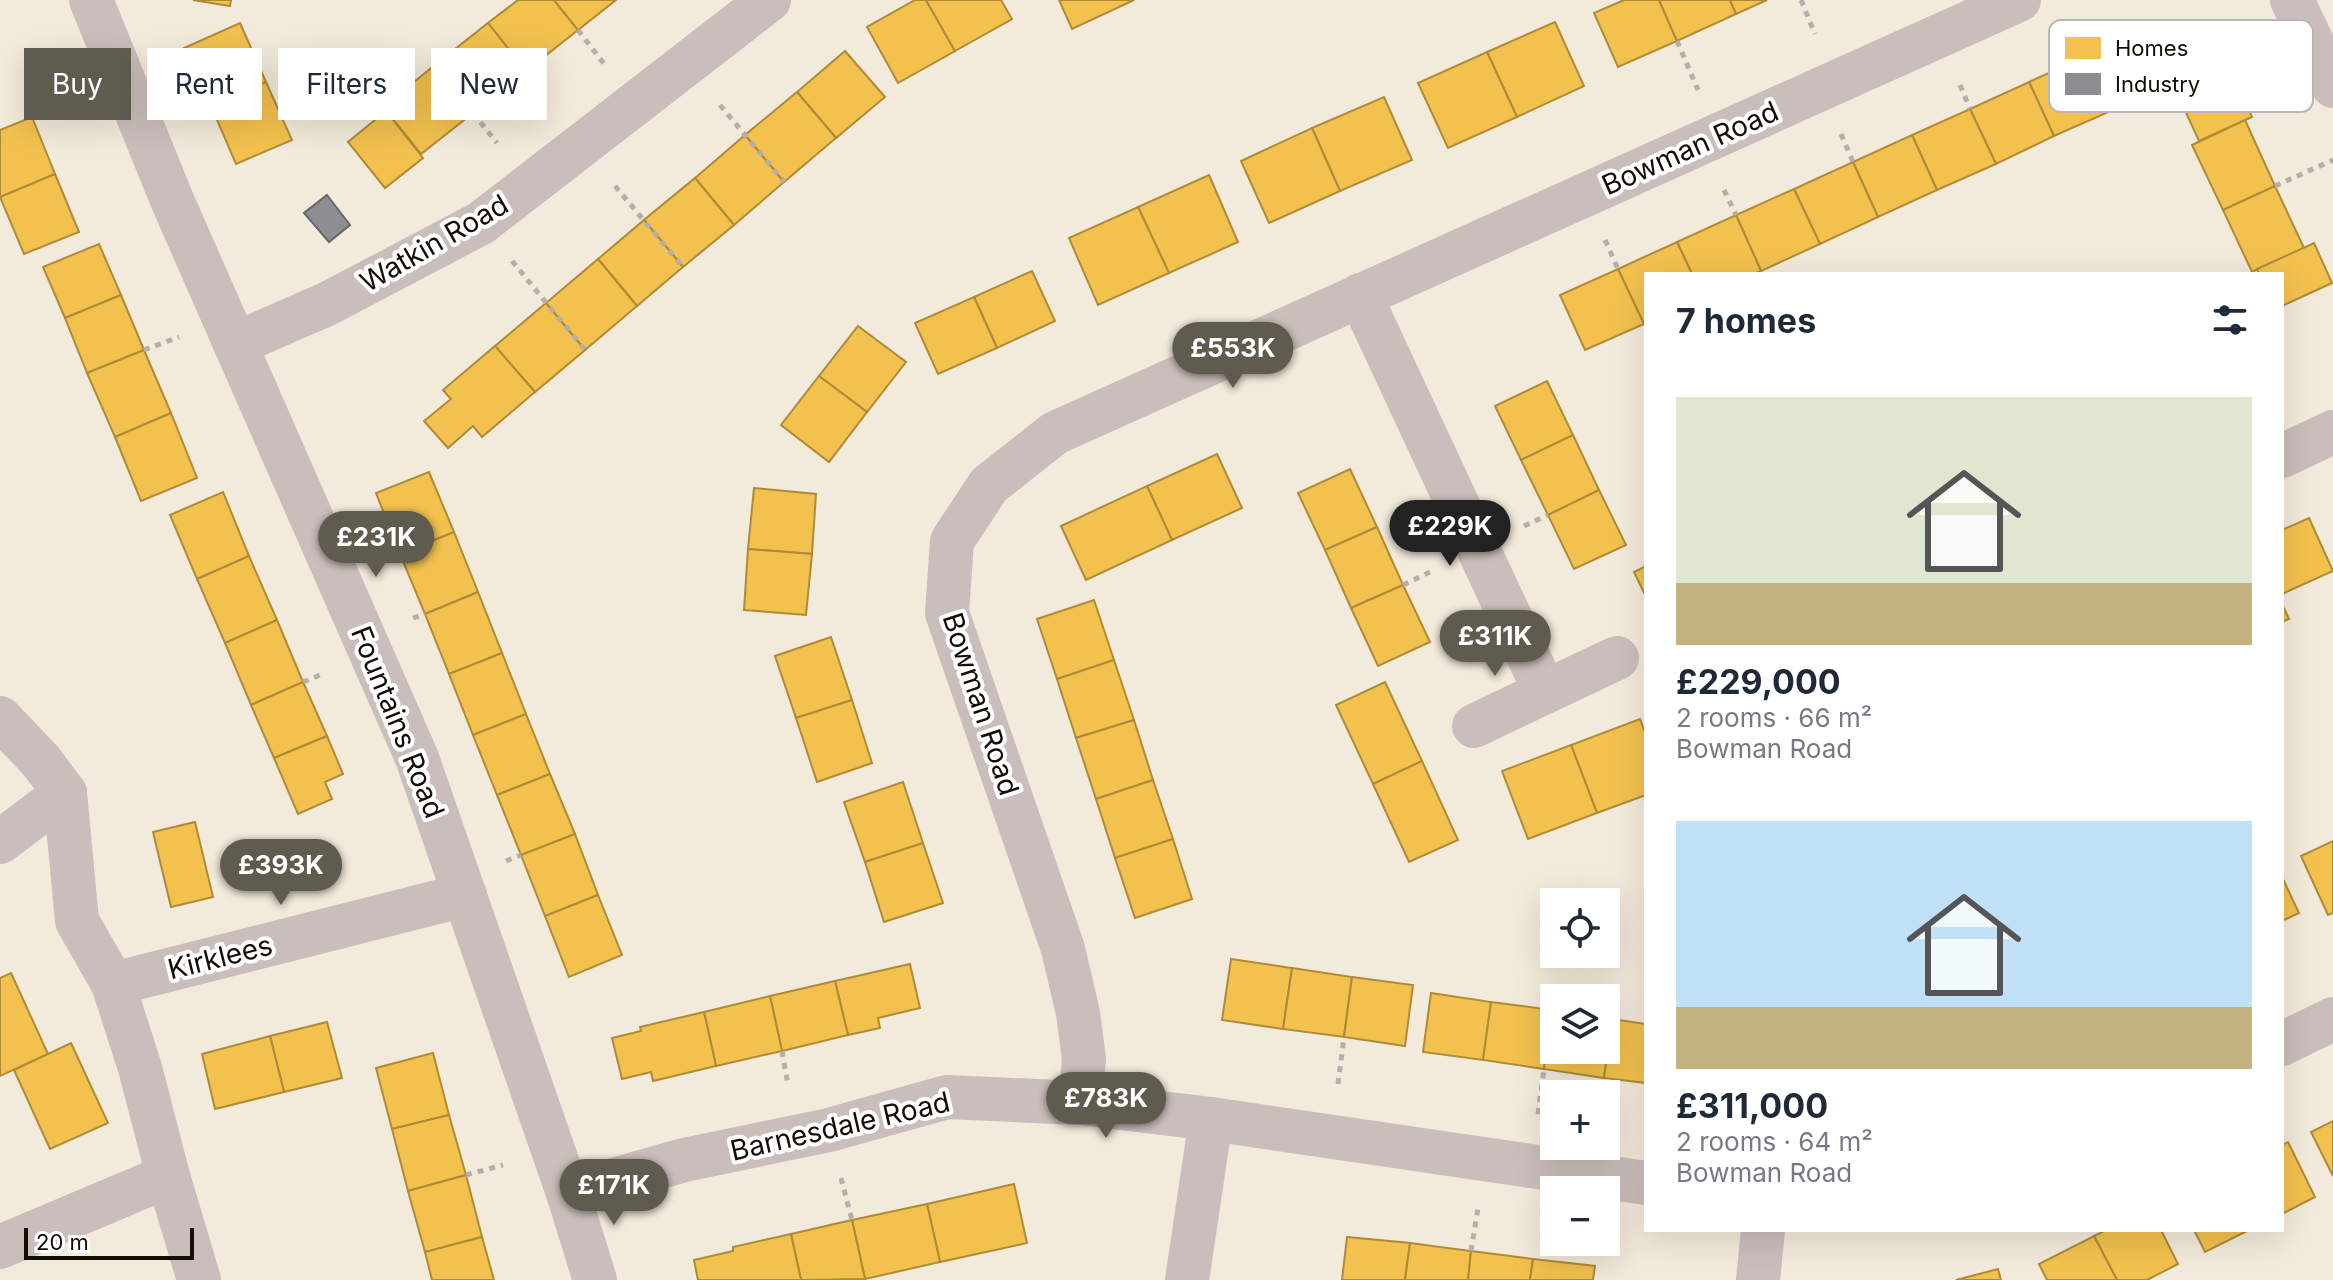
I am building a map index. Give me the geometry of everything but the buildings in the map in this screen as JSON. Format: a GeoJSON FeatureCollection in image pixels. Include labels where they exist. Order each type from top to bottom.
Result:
{"type":"FeatureCollection","features":[{"type":"Feature","properties":{"kind":"street","name":"Fountains Road"},"geometry":{"type":"LineString","coordinates":[[91,0],[172,200],[417,758],[568,1193],[595,1280]]}},
{"type":"Feature","properties":{"kind":"street","name":"Watkin Road"},"geometry":{"type":"LineString","coordinates":[[235,344],[327,304],[481,223],[769,0]]}},
{"type":"Feature","properties":{"kind":"street","name":"Bowman Road"},"geometry":{"type":"LineString","coordinates":[[1080,1103],[1084,1059],[1078,1013],[1063,949],[947,613],[952,541],[989,485],[1055,433],[2019,0]]}},
{"type":"Feature","properties":{"kind":"street"},"geometry":{"type":"LineString","coordinates":[[2292,0],[2302,20]]}},
{"type":"Feature","properties":{"kind":"street"},"geometry":{"type":"LineString","coordinates":[[2313,44],[2333,86]]}},
{"type":"Feature","properties":{"kind":"street"},"geometry":{"type":"LineString","coordinates":[[1360,295],[1545,692]]}},
{"type":"Feature","properties":{"kind":"street"},"geometry":{"type":"LineString","coordinates":[[2284,455],[2333,432]]}},
{"type":"Feature","properties":{"kind":"street"},"geometry":{"type":"LineString","coordinates":[[1474,726],[1617,658]]}},
{"type":"Feature","properties":{"kind":"street"},"geometry":{"type":"LineString","coordinates":[[0,718],[41,761],[65,793],[77,921],[113,984],[140,1068],[199,1280]]}},
{"type":"Feature","properties":{"kind":"street"},"geometry":{"type":"LineString","coordinates":[[0,842],[65,793]]}},
{"type":"Feature","properties":{"kind":"street","name":"Kirklees"},"geometry":{"type":"LineString","coordinates":[[113,984],[465,895]]}},
{"type":"Feature","properties":{"kind":"street"},"geometry":{"type":"LineString","coordinates":[[2284,1043],[2333,1019]]}},
{"type":"Feature","properties":{"kind":"street","name":"Barnesdale Road"},"geometry":{"type":"LineString","coordinates":[[568,1193],[684,1160],[829,1130],[947,1097],[1080,1103],[1211,1119],[1644,1183]]}},
{"type":"Feature","properties":{"kind":"street"},"geometry":{"type":"LineString","coordinates":[[1187,1280],[1211,1119]]}},
{"type":"Feature","properties":{"kind":"street"},"geometry":{"type":"LineString","coordinates":[[0,1247],[168,1176]]}},
{"type":"Feature","properties":{"kind":"street"},"geometry":{"type":"LineString","coordinates":[[1758,1280],[1763,1232]]}},
{"type":"Feature","properties":{"kind":"path"},"geometry":{"type":"LineString","coordinates":[[686,64],[784,182]]}},
{"type":"Feature","properties":{"kind":"path"},"geometry":{"type":"LineString","coordinates":[[581,145],[683,267]]}},
{"type":"Feature","properties":{"kind":"path"},"geometry":{"type":"LineString","coordinates":[[2275,186],[2333,160]]}},
{"type":"Feature","properties":{"kind":"path"},"geometry":{"type":"LineString","coordinates":[[481,223],[585,350]]}}]}
